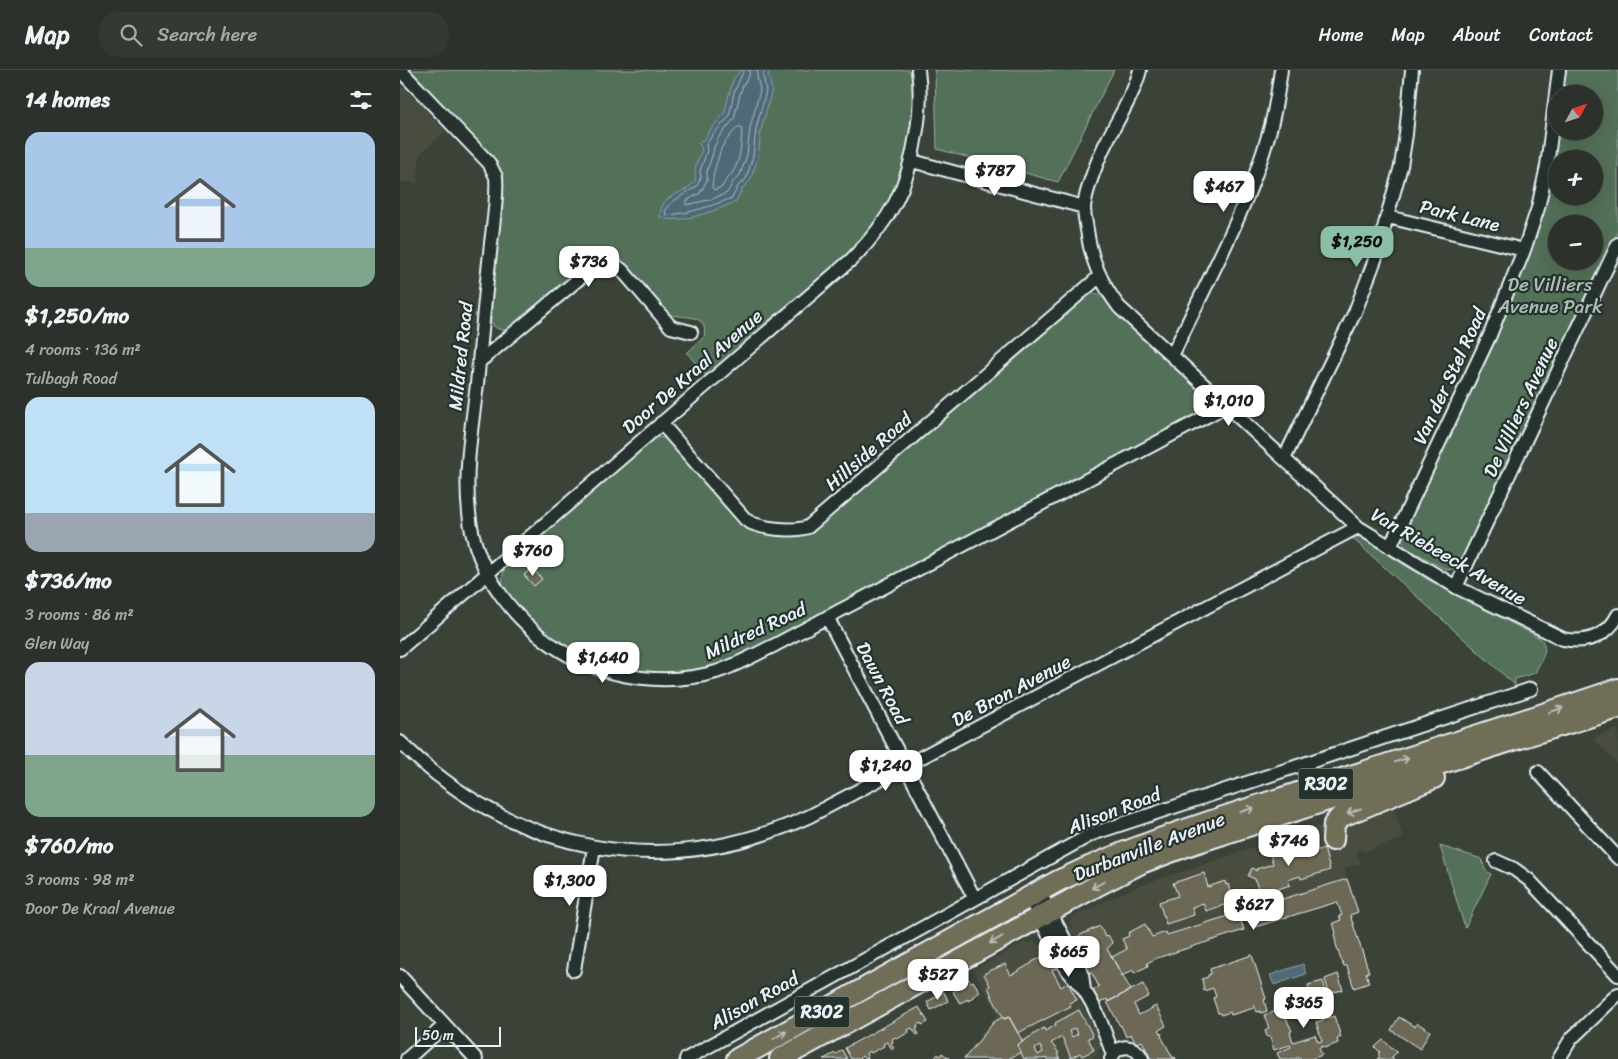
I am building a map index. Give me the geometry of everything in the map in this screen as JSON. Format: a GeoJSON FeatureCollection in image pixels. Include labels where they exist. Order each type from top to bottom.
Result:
{"type":"FeatureCollection","features":[{"type":"Feature","properties":{"kind":"main road","name":"Durbanville Avenue"},"geometry":{"type":"LineString","coordinates":[[737,1059],[1034,894],[1098,862],[1133,848],[1618,689]]}},
{"type":"Feature","properties":{"kind":"main road","name":"Durbanville Avenue"},"geometry":{"type":"LineString","coordinates":[[780,1059],[1141,862],[1510,741],[1618,708]]}},
{"type":"Feature","properties":{"kind":"main road"},"geometry":{"type":"LineString","coordinates":[[1333,840],[1334,824],[1344,814],[1475,760],[1510,741]]}},
{"type":"Feature","properties":{"kind":"street","name":"Mildred Road"},"geometry":{"type":"LineString","coordinates":[[400,70],[408,75],[489,163],[496,175],[468,460],[468,512],[474,538],[488,573],[512,608],[535,632],[548,642],[562,652],[586,664],[628,676],[664,679],[717,672],[775,645],[1226,406]]}},
{"type":"Feature","properties":{"kind":"street","name":"Door De Kraal Avenue"},"geometry":{"type":"LineString","coordinates":[[400,649],[860,250],[894,207],[912,161],[920,110],[918,70]]}},
{"type":"Feature","properties":{"kind":"street","name":"Van Riebeeck Avenue"},"geometry":{"type":"LineString","coordinates":[[1140,70],[1131,94],[1102,150],[1084,207],[1091,252],[1099,277],[1119,306],[1358,527],[1390,547],[1456,587],[1557,637],[1569,641],[1586,640],[1605,632],[1610,628],[1618,615]]}},
{"type":"Feature","properties":{"kind":"street"},"geometry":{"type":"LineString","coordinates":[[1172,356],[1258,169],[1270,132],[1281,70]]}},
{"type":"Feature","properties":{"kind":"street"},"geometry":{"type":"LineString","coordinates":[[1284,459],[1354,312],[1376,257],[1401,166],[1412,70]]}},
{"type":"Feature","properties":{"kind":"street","name":"Van der Stel Road"},"geometry":{"type":"LineString","coordinates":[[1390,547],[1490,335],[1524,250],[1538,208],[1547,166],[1558,70]]}},
{"type":"Feature","properties":{"kind":"street"},"geometry":{"type":"LineString","coordinates":[[912,161],[1084,207]]}},
{"type":"Feature","properties":{"kind":"street","name":"Park Lane"},"geometry":{"type":"LineString","coordinates":[[1388,217],[1524,250]]}},
{"type":"Feature","properties":{"kind":"street","name":"De Villiers Avenue"},"geometry":{"type":"LineString","coordinates":[[1456,587],[1618,244]]}},
{"type":"Feature","properties":{"kind":"street"},"geometry":{"type":"LineString","coordinates":[[479,362],[592,267],[603,263],[613,264],[622,270],[671,328],[691,332]]}},
{"type":"Feature","properties":{"kind":"street","name":"Hillside Road"},"geometry":{"type":"LineString","coordinates":[[661,423],[746,520],[761,526],[797,529],[808,527],[1099,277]]}},
{"type":"Feature","properties":{"kind":"street","name":"De Bron Avenue"},"geometry":{"type":"LineString","coordinates":[[400,742],[428,769],[453,788],[493,812],[552,838],[594,847],[640,851],[687,850],[738,841],[770,833],[810,816],[1358,527]]}},
{"type":"Feature","properties":{"kind":"street","name":"Dawn Road"},"geometry":{"type":"LineString","coordinates":[[827,617],[975,899]]}},
{"type":"Feature","properties":{"kind":"street","name":"Alison Road"},"geometry":{"type":"LineString","coordinates":[[686,1059],[1092,834],[1531,689]]}},
{"type":"Feature","properties":{"kind":"street"},"geometry":{"type":"LineString","coordinates":[[1538,772],[1618,858]]}},
{"type":"Feature","properties":{"kind":"street"},"geometry":{"type":"LineString","coordinates":[[574,970],[594,847]]}},
{"type":"Feature","properties":{"kind":"street"},"geometry":{"type":"LineString","coordinates":[[1496,861],[1514,869],[1529,880],[1618,975]]}},
{"type":"Feature","properties":{"kind":"street"},"geometry":{"type":"LineString","coordinates":[[1034,894],[1062,947]]}},
{"type":"Feature","properties":{"kind":"street"},"geometry":{"type":"LineString","coordinates":[[1070,962],[1068,971],[1084,990],[1101,1023],[1112,1057],[1121,1048],[1126,1047]]}},
{"type":"Feature","properties":{"kind":"street"},"geometry":{"type":"LineString","coordinates":[[400,976],[476,1059]]}},
{"type":"Feature","properties":{"kind":"street"},"geometry":{"type":"LineString","coordinates":[[1559,1059],[1564,1048],[1575,1034],[1618,994]]}},
{"type":"Feature","properties":{"kind":"street"},"geometry":{"type":"LineString","coordinates":[[1101,1023],[1126,1047],[1137,1050],[1142,1059]]}},
{"type":"Feature","properties":{"kind":"street"},"geometry":{"type":"LineString","coordinates":[[407,1059],[444,1025]]}},
{"type":"Feature","properties":{"kind":"shaded area"},"geometry":{"type":"Polygon","coordinates":[[[404,87],[445,131],[420,154],[417,183],[400,181],[400,88],[404,87]]]}},
{"type":"Feature","properties":{"kind":"shaded area"},"geometry":{"type":"Polygon","coordinates":[[[1618,729],[1618,765],[1593,738],[1618,729]]]}},
{"type":"Feature","properties":{"kind":"shaded area"},"geometry":{"type":"Polygon","coordinates":[[[1392,802],[1403,838],[1363,852],[1362,849],[1356,851],[1360,863],[1345,868],[1347,879],[1167,935],[1166,932],[1152,937],[1145,924],[1128,932],[1129,936],[1122,940],[1127,949],[1112,957],[1131,990],[1108,1002],[1106,999],[1098,1004],[1098,987],[1081,959],[1083,958],[1082,956],[1079,956],[1069,934],[1069,928],[1072,926],[1069,922],[1073,920],[1071,917],[1139,886],[1392,802]]]}},
{"type":"Feature","properties":{"kind":"shaded area"},"geometry":{"type":"Polygon","coordinates":[[[1034,941],[1037,945],[1041,943],[1050,954],[1060,975],[1070,984],[1102,1043],[1102,1047],[1097,1050],[1099,1054],[1093,1057],[1094,1059],[963,1059],[998,1014],[974,970],[1025,942],[1027,944],[1034,941]]]}},
{"type":"Feature","properties":{"kind":"green space"},"geometry":{"type":"Polygon","coordinates":[[[411,70],[911,70],[914,117],[909,149],[900,180],[878,220],[859,244],[706,376],[687,353],[704,337],[705,329],[703,324],[694,318],[669,314],[620,262],[609,258],[598,258],[591,261],[509,329],[498,329],[493,325],[489,315],[503,183],[502,173],[495,161],[411,70]]]}},
{"type":"Feature","properties":{"kind":"green space"},"geometry":{"type":"Polygon","coordinates":[[[934,70],[1114,70],[1058,182],[937,149],[934,70]]]}},
{"type":"Feature","properties":{"kind":"green space","name":"De Villiers Avenue Park"},"geometry":{"type":"Polygon","coordinates":[[[1564,70],[1618,70],[1618,231],[1603,263],[1603,215],[1548,215],[1548,270],[1599,270],[1461,561],[1451,570],[1447,570],[1405,547],[1401,537],[1518,285],[1538,225],[1548,176],[1548,205],[1603,205],[1603,150],[1553,150],[1555,140],[1603,140],[1603,85],[1563,85],[1564,70]]]}},
{"type":"Feature","properties":{"kind":"green space"},"geometry":{"type":"Polygon","coordinates":[[[1094,293],[1102,297],[1144,340],[1205,396],[1207,403],[1204,411],[749,652],[697,670],[656,673],[602,664],[567,647],[540,629],[516,607],[508,596],[502,580],[507,564],[652,439],[660,437],[668,440],[740,524],[752,531],[773,534],[791,535],[810,532],[1086,296],[1094,293]]]}},
{"type":"Feature","properties":{"kind":"green space"},"geometry":{"type":"Polygon","coordinates":[[[1359,536],[1425,578],[1540,638],[1545,646],[1545,651],[1535,673],[1515,679],[1515,685],[1352,538],[1359,536]]]}},
{"type":"Feature","properties":{"kind":"green space"},"geometry":{"type":"Polygon","coordinates":[[[1440,846],[1482,859],[1485,870],[1491,874],[1465,928],[1440,846]]]}},
{"type":"Feature","properties":{"kind":"water"},"geometry":{"type":"Polygon","coordinates":[[[741,70],[770,70],[768,74],[772,90],[761,130],[758,158],[750,181],[742,189],[736,202],[687,218],[668,219],[660,217],[664,203],[673,195],[684,191],[695,180],[696,166],[702,149],[698,142],[705,139],[709,131],[724,114],[733,79],[741,70]]]}},
{"type":"Feature","properties":{"kind":"water"},"geometry":{"type":"Polygon","coordinates":[[[1303,964],[1306,974],[1274,985],[1270,975],[1303,964]]]}},
{"type":"Feature","properties":{"kind":"building"},"geometry":{"type":"Polygon","coordinates":[[[532,568],[542,579],[534,586],[524,575],[532,568]]]}},
{"type":"Feature","properties":{"kind":"building"},"geometry":{"type":"Polygon","coordinates":[[[1299,842],[1303,855],[1324,848],[1330,870],[1301,879],[1300,876],[1288,880],[1290,885],[1260,895],[1255,879],[1248,876],[1252,868],[1257,871],[1256,869],[1273,864],[1269,851],[1299,842]]]}},
{"type":"Feature","properties":{"kind":"building"},"geometry":{"type":"Polygon","coordinates":[[[1204,873],[1208,887],[1225,881],[1226,885],[1228,884],[1233,902],[1206,911],[1203,903],[1192,907],[1194,915],[1166,924],[1159,902],[1178,896],[1173,883],[1204,873]]]}},
{"type":"Feature","properties":{"kind":"building"},"geometry":{"type":"Polygon","coordinates":[[[1347,879],[1358,912],[1350,915],[1369,972],[1366,972],[1369,983],[1354,988],[1347,966],[1344,966],[1340,957],[1334,934],[1336,933],[1333,923],[1341,920],[1339,916],[1342,915],[1337,902],[1255,927],[1251,911],[1239,915],[1244,930],[1157,958],[1147,963],[1148,966],[1134,973],[1133,970],[1122,976],[1112,957],[1127,949],[1122,939],[1129,936],[1128,933],[1145,924],[1152,937],[1166,932],[1167,935],[1347,879]]]}},
{"type":"Feature","properties":{"kind":"building"},"geometry":{"type":"Polygon","coordinates":[[[1100,926],[1105,937],[1108,935],[1112,942],[1107,949],[1131,990],[1108,1002],[1107,999],[1098,1004],[1091,991],[1099,987],[1093,975],[1089,974],[1081,959],[1083,958],[1081,955],[1079,956],[1072,942],[1080,935],[1100,926]]]}},
{"type":"Feature","properties":{"kind":"building"},"geometry":{"type":"Polygon","coordinates":[[[1072,942],[1079,956],[1052,970],[1061,987],[1068,983],[1077,1000],[1069,1003],[1071,1006],[1018,1033],[1009,1017],[1004,1019],[993,999],[988,987],[990,986],[984,974],[1005,964],[1011,975],[1072,942]]]}},
{"type":"Feature","properties":{"kind":"building"},"geometry":{"type":"Polygon","coordinates":[[[1252,955],[1266,999],[1264,1000],[1267,1011],[1257,1012],[1254,1005],[1254,1008],[1231,1015],[1230,1012],[1221,1015],[1218,1013],[1213,998],[1216,997],[1213,988],[1204,991],[1202,979],[1211,974],[1210,969],[1252,955]]]}},
{"type":"Feature","properties":{"kind":"building"},"geometry":{"type":"Polygon","coordinates":[[[1338,974],[1343,990],[1329,993],[1325,979],[1338,974]]]}},
{"type":"Feature","properties":{"kind":"building"},"geometry":{"type":"Polygon","coordinates":[[[968,979],[971,982],[973,981],[980,992],[968,1001],[968,999],[960,1003],[953,992],[956,990],[955,986],[968,979]]]}},
{"type":"Feature","properties":{"kind":"building"},"geometry":{"type":"Polygon","coordinates":[[[1323,981],[1332,1013],[1327,1015],[1328,1018],[1334,1016],[1341,1037],[1337,1039],[1338,1043],[1325,1048],[1324,1046],[1319,1048],[1322,1055],[1311,1059],[1299,1059],[1298,1057],[1296,1059],[1280,1059],[1277,1053],[1291,1047],[1290,1045],[1274,1050],[1270,1036],[1267,1037],[1265,1030],[1269,1028],[1264,1015],[1282,1009],[1292,1031],[1290,1032],[1293,1042],[1315,1035],[1318,1042],[1322,1041],[1316,1022],[1323,1020],[1322,1016],[1316,1018],[1308,985],[1323,981]]]}},
{"type":"Feature","properties":{"kind":"building"},"geometry":{"type":"Polygon","coordinates":[[[1143,984],[1149,996],[1134,1004],[1139,1015],[1156,1006],[1166,1026],[1159,1030],[1161,1036],[1173,1058],[1175,1057],[1176,1059],[1151,1059],[1142,1041],[1136,1044],[1131,1034],[1126,1037],[1107,1002],[1143,984]]]}},
{"type":"Feature","properties":{"kind":"building"},"geometry":{"type":"Polygon","coordinates":[[[944,992],[948,1001],[931,1010],[927,1002],[944,992]]]}},
{"type":"Feature","properties":{"kind":"building"},"geometry":{"type":"Polygon","coordinates":[[[919,1007],[928,1022],[917,1025],[918,1028],[916,1029],[919,1034],[917,1035],[912,1028],[897,1039],[896,1037],[892,1039],[893,1042],[891,1043],[894,1048],[892,1049],[887,1042],[883,1044],[884,1046],[871,1053],[870,1051],[866,1053],[868,1059],[862,1056],[859,1059],[851,1059],[845,1048],[919,1007]]]}},
{"type":"Feature","properties":{"kind":"building"},"geometry":{"type":"Polygon","coordinates":[[[1079,1010],[1093,1036],[1088,1038],[1094,1050],[1082,1056],[1080,1053],[1071,1058],[1062,1037],[1051,1043],[1059,1053],[1057,1054],[1060,1059],[1024,1059],[1017,1045],[1044,1028],[1045,1031],[1056,1025],[1055,1023],[1079,1010]],[[1075,1028],[1069,1031],[1072,1037],[1078,1034],[1075,1028]],[[1040,1046],[1035,1049],[1038,1055],[1043,1052],[1040,1046]]]}},
{"type":"Feature","properties":{"kind":"building"},"geometry":{"type":"Polygon","coordinates":[[[1003,1017],[1004,1019],[1009,1017],[1023,1042],[1017,1045],[1021,1052],[1008,1059],[964,1059],[994,1022],[1003,1017]]]}},
{"type":"Feature","properties":{"kind":"building"},"geometry":{"type":"Polygon","coordinates":[[[1399,1017],[1415,1027],[1417,1023],[1430,1031],[1420,1049],[1391,1030],[1399,1017]]]}},
{"type":"Feature","properties":{"kind":"building"},"geometry":{"type":"Polygon","coordinates":[[[1383,1040],[1397,1052],[1392,1057],[1394,1059],[1377,1059],[1380,1056],[1378,1054],[1380,1052],[1375,1047],[1383,1040]]]}},
{"type":"Feature","properties":{"kind":"building"},"geometry":{"type":"Polygon","coordinates":[[[842,1050],[847,1059],[824,1059],[836,1054],[842,1050]]]}},
{"type":"Feature","properties":{"kind":"building"},"geometry":{"type":"Polygon","coordinates":[[[942,1053],[950,1059],[934,1059],[938,1054],[940,1056],[942,1053]]]}}]}
